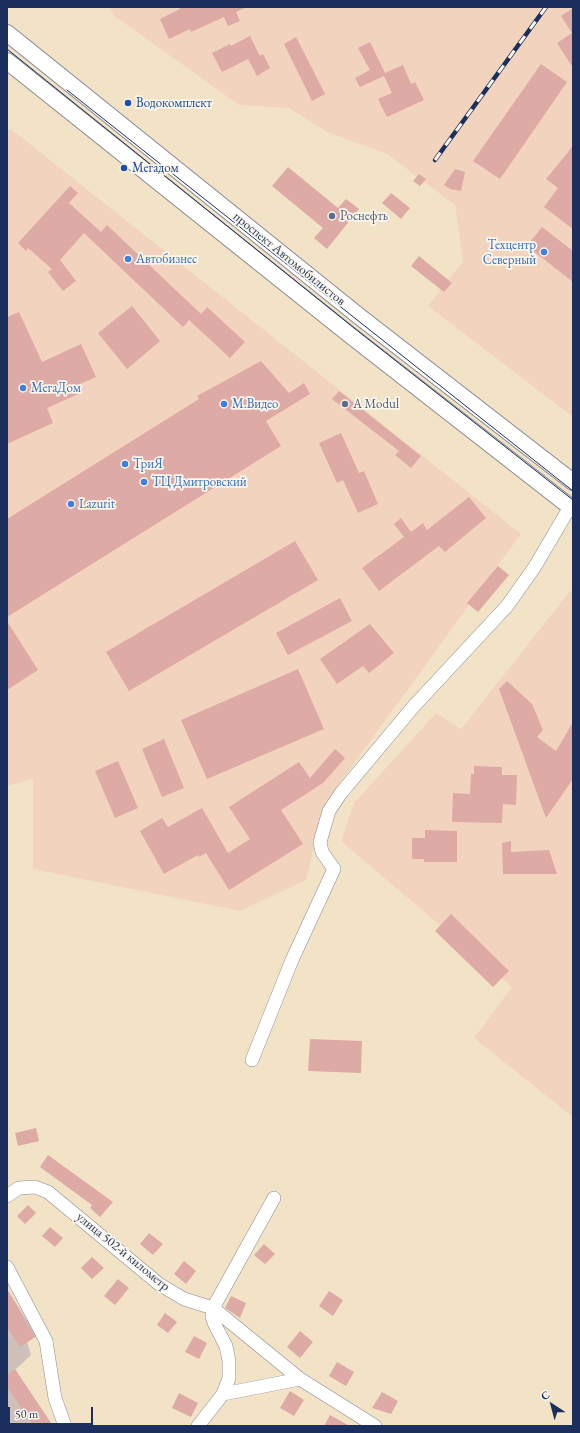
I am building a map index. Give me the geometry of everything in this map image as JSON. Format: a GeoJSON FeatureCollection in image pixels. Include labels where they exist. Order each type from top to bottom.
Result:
{"type":"FeatureCollection","features":[{"type":"Feature","properties":{"kind":"main road","name":"проспект Автомобилистов"},"geometry":{"type":"LineString","coordinates":[[7,33],[360,317],[573,482]]}},
{"type":"Feature","properties":{"kind":"main road","name":"проспект Автомобилистов"},"geometry":{"type":"LineString","coordinates":[[7,61],[343,330],[571,508]]}},
{"type":"Feature","properties":{"kind":"street"},"geometry":{"type":"LineString","coordinates":[[252,1060],[292,960],[334,869],[322,852],[320,842],[329,811],[341,793],[414,706],[507,606],[534,568],[571,508]]}},
{"type":"Feature","properties":{"kind":"street","name":"улица 502-й километр"},"geometry":{"type":"LineString","coordinates":[[7,1196],[19,1188],[35,1187],[48,1192],[159,1284],[184,1299],[214,1308],[300,1379],[374,1426]]}},
{"type":"Feature","properties":{"kind":"street"},"geometry":{"type":"LineString","coordinates":[[198,1426],[223,1394],[229,1378],[229,1361],[226,1346],[212,1317],[214,1308],[274,1198]]}},
{"type":"Feature","properties":{"kind":"street"},"geometry":{"type":"LineString","coordinates":[[7,1268],[46,1341],[55,1398],[65,1426]]}},
{"type":"Feature","properties":{"kind":"street"},"geometry":{"type":"LineString","coordinates":[[223,1394],[300,1379]]}},
{"type":"Feature","properties":{"kind":"shaded area"},"geometry":{"type":"Polygon","coordinates":[[[110,7],[573,7],[573,417],[428,306],[463,261],[455,205],[387,154],[327,132],[289,108],[239,105],[113,15],[110,7]]]}},
{"type":"Feature","properties":{"kind":"shaded area"},"geometry":{"type":"Polygon","coordinates":[[[11,129],[521,534],[325,803],[306,880],[240,911],[33,869],[33,779],[7,786],[7,130],[11,129]]]}},
{"type":"Feature","properties":{"kind":"shaded area"},"geometry":{"type":"Polygon","coordinates":[[[570,591],[573,593],[573,1117],[474,1038],[512,987],[341,841],[354,803],[436,713],[461,729],[570,591]]]}},
{"type":"Feature","properties":{"kind":"shaded area"},"geometry":{"type":"Polygon","coordinates":[[[7,1289],[37,1336],[27,1342],[31,1355],[15,1370],[53,1426],[7,1426],[7,1289]]]}},
{"type":"Feature","properties":{"kind":"building"},"geometry":{"type":"Polygon","coordinates":[[[179,7],[247,7],[236,12],[240,21],[228,26],[224,17],[191,32],[190,29],[169,39],[160,19],[180,9],[179,7]]]}},
{"type":"Feature","properties":{"kind":"building"},"geometry":{"type":"Polygon","coordinates":[[[573,8],[573,68],[557,43],[572,33],[561,16],[573,8]]]}},
{"type":"Feature","properties":{"kind":"building"},"geometry":{"type":"Polygon","coordinates":[[[250,36],[260,56],[263,54],[270,68],[257,76],[248,59],[222,72],[212,53],[230,44],[231,46],[250,36]]]}},
{"type":"Feature","properties":{"kind":"building"},"geometry":{"type":"Polygon","coordinates":[[[296,37],[325,94],[312,101],[284,44],[296,37]]]}},
{"type":"Feature","properties":{"kind":"building"},"geometry":{"type":"Polygon","coordinates":[[[370,42],[385,73],[403,65],[411,84],[415,82],[424,100],[387,117],[378,99],[392,93],[384,76],[360,87],[355,78],[370,70],[358,48],[370,42]]]}},
{"type":"Feature","properties":{"kind":"building"},"geometry":{"type":"Polygon","coordinates":[[[541,64],[567,82],[500,179],[473,161],[541,64]]]}},
{"type":"Feature","properties":{"kind":"building"},"geometry":{"type":"Polygon","coordinates":[[[573,146],[573,229],[544,207],[558,188],[546,179],[573,146]]]}},
{"type":"Feature","properties":{"kind":"building"},"geometry":{"type":"Polygon","coordinates":[[[288,167],[338,208],[346,199],[359,209],[327,249],[314,238],[323,228],[272,186],[288,167]]]}},
{"type":"Feature","properties":{"kind":"building"},"geometry":{"type":"Polygon","coordinates":[[[455,169],[465,172],[461,191],[450,189],[444,185],[455,169]]]}},
{"type":"Feature","properties":{"kind":"building"},"geometry":{"type":"Polygon","coordinates":[[[419,174],[426,179],[420,186],[413,181],[419,174]]]}},
{"type":"Feature","properties":{"kind":"building"},"geometry":{"type":"Polygon","coordinates":[[[70,186],[78,193],[69,203],[101,232],[107,225],[201,314],[207,307],[245,342],[230,358],[189,320],[183,327],[84,233],[60,260],[76,281],[63,291],[48,272],[52,269],[28,248],[26,251],[18,243],[70,186]]]}},
{"type":"Feature","properties":{"kind":"building"},"geometry":{"type":"Polygon","coordinates":[[[391,193],[410,208],[401,219],[382,203],[391,193]]]}},
{"type":"Feature","properties":{"kind":"building"},"geometry":{"type":"Polygon","coordinates":[[[542,227],[573,251],[573,282],[527,246],[542,227]]]}},
{"type":"Feature","properties":{"kind":"building"},"geometry":{"type":"Polygon","coordinates":[[[419,256],[452,283],[444,292],[411,266],[419,256]]]}},
{"type":"Feature","properties":{"kind":"building"},"geometry":{"type":"Polygon","coordinates":[[[132,306],[160,341],[127,369],[98,333],[132,306]]]}},
{"type":"Feature","properties":{"kind":"building","name":"МегаДом"},"geometry":{"type":"Polygon","coordinates":[[[19,312],[42,362],[81,344],[96,377],[80,384],[83,392],[47,408],[53,423],[7,444],[7,317],[19,312]]]}},
{"type":"Feature","properties":{"kind":"building","name":"ТЦ Дмитровский"},"geometry":{"type":"Polygon","coordinates":[[[261,361],[289,393],[304,383],[310,394],[266,421],[281,446],[7,617],[7,519],[199,399],[197,396],[261,361]]]}},
{"type":"Feature","properties":{"kind":"building"},"geometry":{"type":"Polygon","coordinates":[[[339,391],[421,456],[411,468],[395,455],[399,451],[332,399],[339,391]]]}},
{"type":"Feature","properties":{"kind":"building"},"geometry":{"type":"Polygon","coordinates":[[[341,433],[359,473],[364,471],[378,504],[358,513],[343,480],[337,483],[319,443],[341,433]]]}},
{"type":"Feature","properties":{"kind":"building"},"geometry":{"type":"Polygon","coordinates":[[[469,497],[486,518],[445,552],[439,546],[379,591],[362,568],[404,537],[394,524],[401,518],[411,532],[423,523],[427,530],[469,497]]]}},
{"type":"Feature","properties":{"kind":"building"},"geometry":{"type":"Polygon","coordinates":[[[295,541],[318,580],[129,691],[106,652],[295,541]]]}},
{"type":"Feature","properties":{"kind":"building"},"geometry":{"type":"Polygon","coordinates":[[[498,566],[509,575],[478,612],[467,603],[498,566]]]}},
{"type":"Feature","properties":{"kind":"building"},"geometry":{"type":"Polygon","coordinates":[[[340,598],[352,621],[288,655],[276,633],[340,598]]]}},
{"type":"Feature","properties":{"kind":"building"},"geometry":{"type":"Polygon","coordinates":[[[7,621],[38,670],[7,690],[7,621]]]}},
{"type":"Feature","properties":{"kind":"building"},"geometry":{"type":"Polygon","coordinates":[[[370,624],[394,653],[369,673],[363,666],[337,684],[320,659],[370,624]]]}},
{"type":"Feature","properties":{"kind":"building"},"geometry":{"type":"Polygon","coordinates":[[[298,669],[324,729],[207,779],[181,720],[298,669]]]}},
{"type":"Feature","properties":{"kind":"building"},"geometry":{"type":"Polygon","coordinates":[[[507,681],[532,704],[543,730],[537,737],[556,751],[573,722],[573,779],[546,818],[499,689],[507,681]]]}},
{"type":"Feature","properties":{"kind":"building"},"geometry":{"type":"Polygon","coordinates":[[[164,739],[184,788],[162,797],[142,749],[164,739]]]}},
{"type":"Feature","properties":{"kind":"building"},"geometry":{"type":"Polygon","coordinates":[[[335,749],[345,758],[323,783],[281,810],[303,844],[229,890],[206,853],[199,857],[198,855],[164,874],[140,831],[162,818],[168,827],[202,808],[228,853],[250,839],[229,807],[299,762],[310,778],[335,749]]]}},
{"type":"Feature","properties":{"kind":"building"},"geometry":{"type":"Polygon","coordinates":[[[118,761],[138,808],[115,818],[95,771],[118,761]]]}},
{"type":"Feature","properties":{"kind":"building"},"geometry":{"type":"Polygon","coordinates":[[[474,766],[502,767],[502,775],[517,775],[516,805],[503,804],[502,823],[452,822],[453,793],[470,794],[471,774],[474,774],[474,766]]]}},
{"type":"Feature","properties":{"kind":"building"},"geometry":{"type":"Polygon","coordinates":[[[425,830],[457,831],[457,862],[424,862],[424,859],[412,859],[412,838],[425,838],[425,830]]]}},
{"type":"Feature","properties":{"kind":"building"},"geometry":{"type":"Polygon","coordinates":[[[511,841],[511,852],[549,850],[557,874],[503,874],[502,843],[511,841]]]}},
{"type":"Feature","properties":{"kind":"building"},"geometry":{"type":"Polygon","coordinates":[[[451,914],[509,971],[493,987],[435,931],[451,914]]]}},
{"type":"Feature","properties":{"kind":"building"},"geometry":{"type":"Polygon","coordinates":[[[310,1039],[362,1041],[361,1073],[308,1071],[310,1039]]]}},
{"type":"Feature","properties":{"kind":"building"},"geometry":{"type":"Polygon","coordinates":[[[36,1128],[39,1141],[18,1146],[15,1133],[36,1128]]]}},
{"type":"Feature","properties":{"kind":"building"},"geometry":{"type":"Polygon","coordinates":[[[48,1155],[113,1202],[100,1217],[90,1208],[92,1205],[40,1167],[48,1155]]]}},
{"type":"Feature","properties":{"kind":"building"},"geometry":{"type":"Polygon","coordinates":[[[28,1205],[36,1213],[25,1224],[17,1216],[28,1205]]]}},
{"type":"Feature","properties":{"kind":"building"},"geometry":{"type":"Polygon","coordinates":[[[50,1227],[63,1238],[55,1247],[42,1236],[50,1227]]]}},
{"type":"Feature","properties":{"kind":"building"},"geometry":{"type":"Polygon","coordinates":[[[149,1233],[163,1244],[153,1255],[140,1244],[149,1233]]]}},
{"type":"Feature","properties":{"kind":"building"},"geometry":{"type":"Polygon","coordinates":[[[264,1244],[275,1254],[265,1264],[254,1255],[264,1244]]]}},
{"type":"Feature","properties":{"kind":"building"},"geometry":{"type":"Polygon","coordinates":[[[92,1257],[104,1268],[92,1279],[81,1268],[92,1257]]]}},
{"type":"Feature","properties":{"kind":"building"},"geometry":{"type":"Polygon","coordinates":[[[184,1261],[196,1271],[186,1284],[174,1274],[184,1261]]]}},
{"type":"Feature","properties":{"kind":"building"},"geometry":{"type":"Polygon","coordinates":[[[118,1279],[129,1288],[115,1305],[104,1296],[118,1279]]]}},
{"type":"Feature","properties":{"kind":"building"},"geometry":{"type":"Polygon","coordinates":[[[7,1289],[35,1337],[20,1347],[7,1327],[7,1289]]]}},
{"type":"Feature","properties":{"kind":"building"},"geometry":{"type":"Polygon","coordinates":[[[329,1291],[343,1300],[333,1316],[319,1306],[329,1291]]]}},
{"type":"Feature","properties":{"kind":"building"},"geometry":{"type":"Polygon","coordinates":[[[231,1296],[246,1303],[240,1318],[225,1308],[231,1296]]]}},
{"type":"Feature","properties":{"kind":"building"},"geometry":{"type":"Polygon","coordinates":[[[165,1313],[177,1322],[168,1333],[157,1325],[165,1313]]]}},
{"type":"Feature","properties":{"kind":"building"},"geometry":{"type":"Polygon","coordinates":[[[300,1331],[313,1342],[300,1358],[287,1347],[300,1331]]]}},
{"type":"Feature","properties":{"kind":"building"},"geometry":{"type":"Polygon","coordinates":[[[194,1336],[207,1343],[199,1359],[185,1352],[194,1336]]]}},
{"type":"Feature","properties":{"kind":"building"},"geometry":{"type":"Polygon","coordinates":[[[337,1362],[354,1372],[346,1386],[329,1376],[337,1362]]]}},
{"type":"Feature","properties":{"kind":"building"},"geometry":{"type":"Polygon","coordinates":[[[15,1369],[53,1426],[34,1426],[7,1387],[7,1375],[15,1369]]]}},
{"type":"Feature","properties":{"kind":"building"},"geometry":{"type":"Polygon","coordinates":[[[290,1391],[304,1400],[294,1416],[280,1408],[290,1391]]]}},
{"type":"Feature","properties":{"kind":"building"},"geometry":{"type":"Polygon","coordinates":[[[382,1392],[398,1401],[391,1414],[372,1408],[382,1392]]]}},
{"type":"Feature","properties":{"kind":"building"},"geometry":{"type":"Polygon","coordinates":[[[179,1393],[198,1403],[191,1417],[172,1408],[179,1393]]]}},
{"type":"Feature","properties":{"kind":"building"},"geometry":{"type":"Polygon","coordinates":[[[330,1415],[350,1426],[324,1426],[330,1415]]]}},
{"type":"Feature","properties":{"kind":"tram line"},"geometry":{"type":"LineString","coordinates":[[7,49],[354,328],[573,500]]}},
{"type":"Feature","properties":{"kind":"tram line"},"geometry":{"type":"LineString","coordinates":[[67,90],[573,491]]}},
{"type":"Feature","properties":{"kind":"railway"},"geometry":{"type":"LineString","coordinates":[[435,160],[546,7]]}},
{"type":"Feature","properties":{"kind":"place","name":"Водокомплект"},"geometry":{"type":"Point","coordinates":[128,103]}},
{"type":"Feature","properties":{"kind":"place","name":"Мегадом"},"geometry":{"type":"Point","coordinates":[124,168]}},
{"type":"Feature","properties":{"kind":"place","name":"Роснефть"},"geometry":{"type":"Point","coordinates":[332,216]}},
{"type":"Feature","properties":{"kind":"place","name":"Техцентр Северный"},"geometry":{"type":"Point","coordinates":[544,252]}},
{"type":"Feature","properties":{"kind":"place","name":"Автобизнес"},"geometry":{"type":"Point","coordinates":[128,259]}},
{"type":"Feature","properties":{"kind":"place","name":"МегаДом"},"geometry":{"type":"Point","coordinates":[23,388]}},
{"type":"Feature","properties":{"kind":"place","name":"М.Видео"},"geometry":{"type":"Point","coordinates":[224,404]}},
{"type":"Feature","properties":{"kind":"place","name":"A Modul"},"geometry":{"type":"Point","coordinates":[345,404]}},
{"type":"Feature","properties":{"kind":"place","name":"ТриЯ"},"geometry":{"type":"Point","coordinates":[125,464]}},
{"type":"Feature","properties":{"kind":"place","name":"ТЦ Дмитровский"},"geometry":{"type":"Point","coordinates":[144,482]}},
{"type":"Feature","properties":{"kind":"place","name":"Lazurit"},"geometry":{"type":"Point","coordinates":[71,504]}}]}
